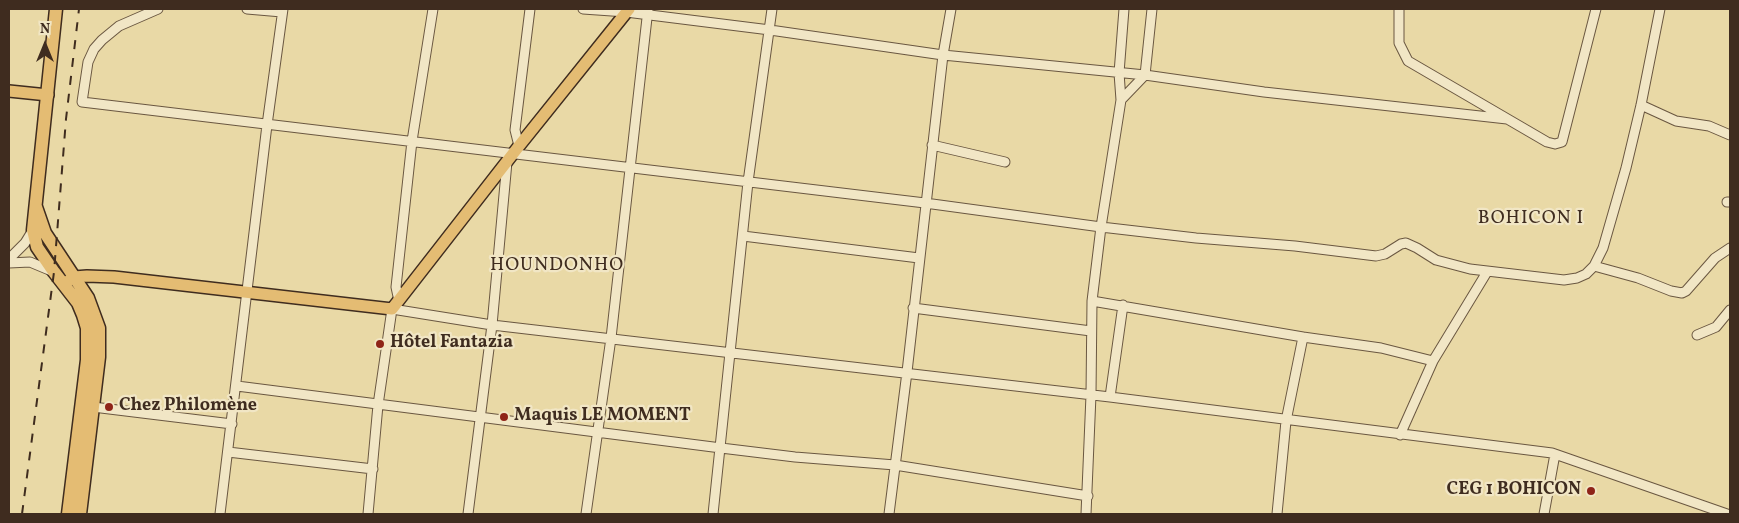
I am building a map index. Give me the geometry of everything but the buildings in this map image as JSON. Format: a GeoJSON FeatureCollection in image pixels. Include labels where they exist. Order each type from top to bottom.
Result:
{"type":"FeatureCollection","features":[{"type":"Feature","properties":{"kind":"highway"},"geometry":{"type":"LineString","coordinates":[[56,9],[33,230],[37,246],[78,303],[83,315],[88,341],[74,514]]}},
{"type":"Feature","properties":{"kind":"highway"},"geometry":{"type":"LineString","coordinates":[[35,202],[45,233],[88,298],[99,328],[99,357],[93,407],[74,514]]}},
{"type":"Feature","properties":{"kind":"main road"},"geometry":{"type":"LineString","coordinates":[[63,284],[74,277],[114,277],[247,292],[395,305],[627,10]]}},
{"type":"Feature","properties":{"kind":"main road"},"geometry":{"type":"LineString","coordinates":[[9,90],[48,95]]}},
{"type":"Feature","properties":{"kind":"street"},"geometry":{"type":"LineString","coordinates":[[158,9],[119,26],[94,49],[88,62],[82,102],[926,202],[1101,227],[1295,246],[1367,256],[1385,254],[1396,246],[1406,243],[1418,248],[1436,260],[1487,272],[1564,280],[1586,274],[1594,266],[1602,248],[1623,177],[1641,105],[1660,9]]}},
{"type":"Feature","properties":{"kind":"street"},"geometry":{"type":"LineString","coordinates":[[220,514],[282,10],[247,9]]}},
{"type":"Feature","properties":{"kind":"street"},"geometry":{"type":"LineString","coordinates":[[368,514],[378,405],[395,305],[412,141],[433,9]]}},
{"type":"Feature","properties":{"kind":"street"},"geometry":{"type":"LineString","coordinates":[[468,514],[530,9]]}},
{"type":"Feature","properties":{"kind":"street"},"geometry":{"type":"LineString","coordinates":[[582,9],[648,12],[943,55],[1118,74],[1145,75],[1264,92],[1507,119]]}},
{"type":"Feature","properties":{"kind":"street"},"geometry":{"type":"LineString","coordinates":[[713,514],[748,182],[772,9]]}},
{"type":"Feature","properties":{"kind":"street"},"geometry":{"type":"LineString","coordinates":[[889,514],[943,55],[951,9]]}},
{"type":"Feature","properties":{"kind":"street"},"geometry":{"type":"LineString","coordinates":[[1086,514],[1091,395],[1092,301],[1101,227],[1121,100],[1118,74],[1124,9]]}},
{"type":"Feature","properties":{"kind":"street"},"geometry":{"type":"LineString","coordinates":[[1121,100],[1145,75],[1152,9]]}},
{"type":"Feature","properties":{"kind":"street"},"geometry":{"type":"LineString","coordinates":[[1399,9],[1399,43],[1408,61],[1547,142],[1555,144],[1562,142],[1596,9]]}},
{"type":"Feature","properties":{"kind":"street"},"geometry":{"type":"LineString","coordinates":[[586,514],[611,338],[648,12]]}},
{"type":"Feature","properties":{"kind":"street"},"geometry":{"type":"LineString","coordinates":[[1641,105],[1676,121],[1709,126],[1730,135]]}},
{"type":"Feature","properties":{"kind":"street"},"geometry":{"type":"LineString","coordinates":[[932,145],[1005,162]]}},
{"type":"Feature","properties":{"kind":"street"},"geometry":{"type":"LineString","coordinates":[[9,261],[25,243],[33,230]]}},
{"type":"Feature","properties":{"kind":"street"},"geometry":{"type":"LineString","coordinates":[[743,236],[919,258]]}},
{"type":"Feature","properties":{"kind":"street"},"geometry":{"type":"LineString","coordinates":[[1594,266],[1682,293],[1686,291],[1715,258],[1730,248]]}},
{"type":"Feature","properties":{"kind":"street"},"geometry":{"type":"LineString","coordinates":[[9,261],[30,262],[54,272]]}},
{"type":"Feature","properties":{"kind":"street"},"geometry":{"type":"LineString","coordinates":[[1400,435],[1433,361],[1487,272]]}},
{"type":"Feature","properties":{"kind":"street"},"geometry":{"type":"LineString","coordinates":[[1092,301],[1304,337],[1381,348],[1433,361]]}},
{"type":"Feature","properties":{"kind":"street"},"geometry":{"type":"LineString","coordinates":[[395,305],[492,324],[907,372],[1555,454],[1727,514]]}},
{"type":"Feature","properties":{"kind":"street"},"geometry":{"type":"LineString","coordinates":[[1110,397],[1123,305]]}},
{"type":"Feature","properties":{"kind":"street"},"geometry":{"type":"LineString","coordinates":[[913,308],[1091,331]]}},
{"type":"Feature","properties":{"kind":"street"},"geometry":{"type":"LineString","coordinates":[[1697,335],[1716,327],[1730,310]]}},
{"type":"Feature","properties":{"kind":"street"},"geometry":{"type":"LineString","coordinates":[[1277,514],[1286,420],[1304,337]]}},
{"type":"Feature","properties":{"kind":"street"},"geometry":{"type":"LineString","coordinates":[[236,386],[795,457],[895,465],[1088,496]]}},
{"type":"Feature","properties":{"kind":"street"},"geometry":{"type":"LineString","coordinates":[[93,407],[232,424]]}},
{"type":"Feature","properties":{"kind":"street"},"geometry":{"type":"LineString","coordinates":[[228,452],[373,469]]}},
{"type":"Feature","properties":{"kind":"street"},"geometry":{"type":"LineString","coordinates":[[1544,514],[1555,454]]}},
{"type":"Feature","properties":{"kind":"railway"},"geometry":{"type":"LineString","coordinates":[[22,514],[54,272],[66,119],[79,9]]}},
{"type":"Feature","properties":{"kind":"place","name":"Hôtel Fantazia"},"geometry":{"type":"Point","coordinates":[380,344]}},
{"type":"Feature","properties":{"kind":"place","name":"Chez Philomène"},"geometry":{"type":"Point","coordinates":[109,407]}},
{"type":"Feature","properties":{"kind":"place","name":"Maquis LE MOMENT"},"geometry":{"type":"Point","coordinates":[504,417]}},
{"type":"Feature","properties":{"kind":"place","name":"CEG 1 BOHICON"},"geometry":{"type":"Point","coordinates":[1591,491]}},
{"type":"Feature","properties":{"kind":"district","name":"BOHICON I"},"geometry":{"type":"Point","coordinates":[1531,220]}},
{"type":"Feature","properties":{"kind":"district","name":"HOUNDONHO"},"geometry":{"type":"Point","coordinates":[557,267]}}]}
